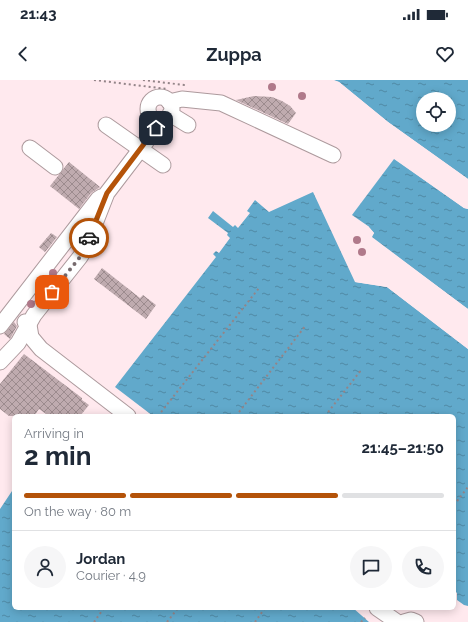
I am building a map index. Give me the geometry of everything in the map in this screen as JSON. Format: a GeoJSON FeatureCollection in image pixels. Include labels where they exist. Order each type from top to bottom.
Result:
{"type":"FeatureCollection","features":[{"type":"Feature","properties":{"kind":"lane"},"geometry":{"type":"LineString","coordinates":[[0,362],[18,343],[34,315],[80,257],[107,193],[140,150],[167,106],[182,98],[221,103],[333,155]]}},
{"type":"Feature","properties":{"kind":"lane"},"geometry":{"type":"LineString","coordinates":[[167,106],[188,125]]}},
{"type":"Feature","properties":{"kind":"lane"},"geometry":{"type":"LineString","coordinates":[[106,125],[140,150],[163,164]]}},
{"type":"Feature","properties":{"kind":"lane"},"geometry":{"type":"LineString","coordinates":[[30,148],[55,167]]}},
{"type":"Feature","properties":{"kind":"lane"},"geometry":{"type":"LineString","coordinates":[[0,326],[72,231],[98,199],[107,193]]}},
{"type":"Feature","properties":{"kind":"lane"},"geometry":{"type":"LineString","coordinates":[[72,231],[87,242]]}},
{"type":"Feature","properties":{"kind":"lane"},"geometry":{"type":"LineString","coordinates":[[12,311],[29,326],[31,337],[41,349],[125,414]]}},
{"type":"Feature","properties":{"kind":"lane"},"geometry":{"type":"LineString","coordinates":[[18,343],[41,349]]}},
{"type":"Feature","properties":{"kind":"lane"},"geometry":{"type":"LineString","coordinates":[[380,610],[397,622],[411,620],[416,622]]}},
{"type":"Feature","properties":{"kind":"path"},"geometry":{"type":"LineString","coordinates":[[94,80],[131,85],[167,106]]}},
{"type":"Feature","properties":{"kind":"path"},"geometry":{"type":"LineString","coordinates":[[143,80],[184,85],[183,91]]}},
{"type":"Feature","properties":{"kind":"path"},"geometry":{"type":"LineString","coordinates":[[160,414],[259,288]]}},
{"type":"Feature","properties":{"kind":"path"},"geometry":{"type":"LineString","coordinates":[[238,414],[306,325]]}},
{"type":"Feature","properties":{"kind":"path"},"geometry":{"type":"LineString","coordinates":[[327,414],[362,369]]}},
{"type":"Feature","properties":{"kind":"path"},"geometry":{"type":"LineString","coordinates":[[456,502],[468,487]]}},
{"type":"Feature","properties":{"kind":"path"},"geometry":{"type":"LineString","coordinates":[[94,622],[103,610]]}},
{"type":"Feature","properties":{"kind":"path"},"geometry":{"type":"LineString","coordinates":[[167,622],[176,610]]}},
{"type":"Feature","properties":{"kind":"path"},"geometry":{"type":"LineString","coordinates":[[255,622],[264,610]]}},
{"type":"Feature","properties":{"kind":"path"},"geometry":{"type":"LineString","coordinates":[[361,622],[365,618]]}},
{"type":"Feature","properties":{"kind":"water"},"geometry":{"type":"Polygon","coordinates":[[[334,80],[468,80],[468,179],[388,122],[339,82],[334,80]]]}},
{"type":"Feature","properties":{"kind":"water"},"geometry":{"type":"Polygon","coordinates":[[[394,159],[464,208],[468,209],[468,309],[371,237],[374,233],[368,226],[352,215],[394,159]]]}},
{"type":"Feature","properties":{"kind":"water"},"geometry":{"type":"Polygon","coordinates":[[[313,192],[355,282],[387,287],[468,349],[468,606],[457,600],[456,592],[456,414],[150,414],[115,387],[216,257],[213,254],[216,251],[219,253],[230,238],[227,235],[228,233],[208,218],[213,211],[233,227],[235,225],[238,228],[250,213],[247,211],[255,200],[269,212],[313,192]]]}},
{"type":"Feature","properties":{"kind":"water"},"geometry":{"type":"Polygon","coordinates":[[[12,491],[12,610],[355,610],[369,622],[0,622],[0,509],[12,491]]]}},
{"type":"Feature","properties":{"kind":"pier"},"geometry":{"type":"Polygon","coordinates":[[[332,80],[339,82],[388,122],[468,179],[468,181],[387,124],[332,80]]]}},
{"type":"Feature","properties":{"kind":"pier"},"geometry":{"type":"Polygon","coordinates":[[[392,157],[395,157],[465,207],[468,207],[468,209],[464,208],[392,157]]]}},
{"type":"Feature","properties":{"kind":"pier"},"geometry":{"type":"Polygon","coordinates":[[[368,226],[374,233],[372,237],[468,309],[468,311],[370,239],[369,237],[371,233],[366,227],[368,226]]]}},
{"type":"Feature","properties":{"kind":"pier"},"geometry":{"type":"Polygon","coordinates":[[[358,280],[388,285],[468,346],[468,349],[387,287],[355,282],[358,280]]]}},
{"type":"Feature","properties":{"kind":"building"},"geometry":{"type":"Polygon","coordinates":[[[254,96],[272,97],[282,101],[290,106],[296,113],[288,124],[236,100],[254,96]]]}},
{"type":"Feature","properties":{"kind":"building"},"geometry":{"type":"Polygon","coordinates":[[[69,162],[100,187],[91,193],[79,209],[50,186],[69,162]]]}},
{"type":"Feature","properties":{"kind":"building"},"geometry":{"type":"Polygon","coordinates":[[[51,233],[57,237],[45,252],[39,247],[51,233]]]}},
{"type":"Feature","properties":{"kind":"building"},"geometry":{"type":"Polygon","coordinates":[[[102,268],[140,298],[143,295],[156,305],[146,319],[94,279],[102,268]]]}},
{"type":"Feature","properties":{"kind":"building"},"geometry":{"type":"Polygon","coordinates":[[[14,322],[17,326],[10,339],[4,334],[14,322]]]}},
{"type":"Feature","properties":{"kind":"building"},"geometry":{"type":"Polygon","coordinates":[[[24,354],[89,405],[82,414],[46,414],[39,409],[35,414],[12,414],[12,416],[9,416],[0,409],[0,384],[24,354]]]}},
{"type":"Feature","properties":{"kind":"way so far"},"geometry":{"type":"LineString","coordinates":[[52,292],[80,257],[89,238]]}},
{"type":"Feature","properties":{"kind":"route"},"geometry":{"type":"LineString","coordinates":[[89,238],[107,193],[156,128]]}}]}
